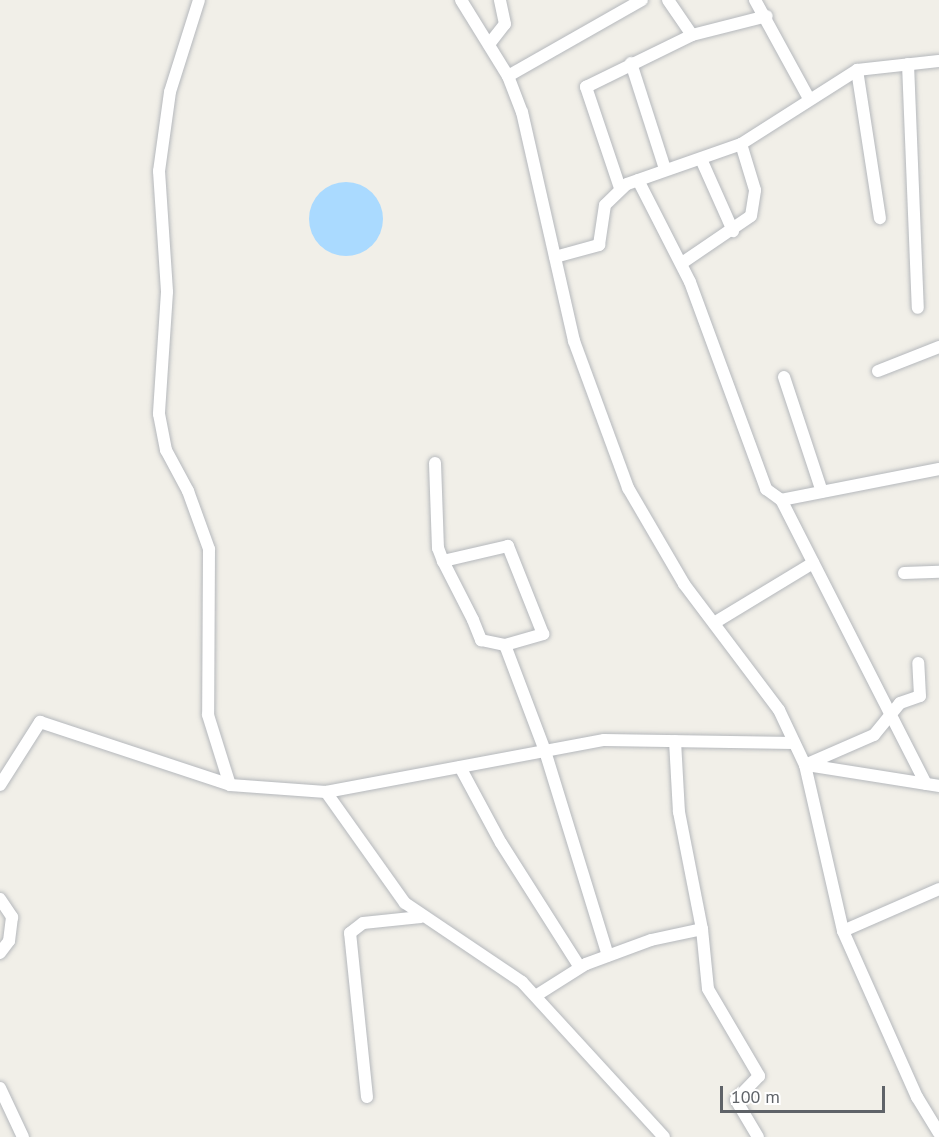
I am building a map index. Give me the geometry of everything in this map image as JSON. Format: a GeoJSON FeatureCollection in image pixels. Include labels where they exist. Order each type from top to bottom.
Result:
{"type":"FeatureCollection","features":[{"type":"Feature","properties":{"kind":"street"},"geometry":{"type":"LineString","coordinates":[[199,0],[170,92],[159,171],[167,285],[159,414],[166,450],[188,491],[209,549],[208,716],[230,785]]}},
{"type":"Feature","properties":{"kind":"street"},"geometry":{"type":"LineString","coordinates":[[461,0],[508,76],[528,135],[573,341],[628,488],[657,543],[714,623],[766,690],[806,765],[843,931],[917,1097],[939,1133]]}},
{"type":"Feature","properties":{"kind":"street"},"geometry":{"type":"LineString","coordinates":[[490,44],[505,24],[500,0]]}},
{"type":"Feature","properties":{"kind":"street"},"geometry":{"type":"LineString","coordinates":[[508,76],[642,0]]}},
{"type":"Feature","properties":{"kind":"street"},"geometry":{"type":"LineString","coordinates":[[668,0],[692,35]]}},
{"type":"Feature","properties":{"kind":"street"},"geometry":{"type":"LineString","coordinates":[[755,0],[767,16],[808,98]]}},
{"type":"Feature","properties":{"kind":"street"},"geometry":{"type":"LineString","coordinates":[[620,188],[586,92],[589,85],[692,35],[767,16]]}},
{"type":"Feature","properties":{"kind":"street"},"geometry":{"type":"LineString","coordinates":[[555,257],[599,245],[605,205],[620,188],[665,169],[741,144],[808,98],[857,70],[939,62]]}},
{"type":"Feature","properties":{"kind":"street"},"geometry":{"type":"LineString","coordinates":[[632,63],[665,169]]}},
{"type":"Feature","properties":{"kind":"street"},"geometry":{"type":"LineString","coordinates":[[909,64],[918,308]]}},
{"type":"Feature","properties":{"kind":"street"},"geometry":{"type":"LineString","coordinates":[[857,70],[880,218]]}},
{"type":"Feature","properties":{"kind":"street"},"geometry":{"type":"LineString","coordinates":[[682,263],[733,231],[751,216],[756,204],[741,144]]}},
{"type":"Feature","properties":{"kind":"street"},"geometry":{"type":"LineString","coordinates":[[701,159],[733,231]]}},
{"type":"Feature","properties":{"kind":"street"},"geometry":{"type":"LineString","coordinates":[[638,180],[682,263],[766,489],[781,500],[926,784]]}},
{"type":"Feature","properties":{"kind":"street"},"geometry":{"type":"LineString","coordinates":[[878,371],[939,347]]}},
{"type":"Feature","properties":{"kind":"street"},"geometry":{"type":"LineString","coordinates":[[784,377],[822,492]]}},
{"type":"Feature","properties":{"kind":"street"},"geometry":{"type":"LineString","coordinates":[[435,464],[438,548],[443,561],[481,640],[505,645],[539,637],[544,629],[514,552],[501,545],[443,561]]}},
{"type":"Feature","properties":{"kind":"street"},"geometry":{"type":"LineString","coordinates":[[781,500],[939,469]]}},
{"type":"Feature","properties":{"kind":"street"},"geometry":{"type":"LineString","coordinates":[[714,623],[813,563]]}},
{"type":"Feature","properties":{"kind":"street"},"geometry":{"type":"LineString","coordinates":[[904,573],[939,572]]}},
{"type":"Feature","properties":{"kind":"street"},"geometry":{"type":"LineString","coordinates":[[505,645],[545,751],[608,956]]}},
{"type":"Feature","properties":{"kind":"street"},"geometry":{"type":"LineString","coordinates":[[806,765],[874,735],[892,718],[900,703],[920,696],[918,663]]}},
{"type":"Feature","properties":{"kind":"street"},"geometry":{"type":"LineString","coordinates":[[0,785],[40,722],[230,785],[326,792],[604,740],[794,743]]}},
{"type":"Feature","properties":{"kind":"street"},"geometry":{"type":"LineString","coordinates":[[675,741],[679,812],[702,929],[708,989],[759,1076],[736,1100],[758,1137]]}},
{"type":"Feature","properties":{"kind":"street"},"geometry":{"type":"LineString","coordinates":[[806,765],[939,786]]}},
{"type":"Feature","properties":{"kind":"street"},"geometry":{"type":"LineString","coordinates":[[460,767],[501,843],[579,966]]}},
{"type":"Feature","properties":{"kind":"street"},"geometry":{"type":"LineString","coordinates":[[326,792],[393,890],[421,917],[464,940],[537,995],[664,1137]]}},
{"type":"Feature","properties":{"kind":"street"},"geometry":{"type":"LineString","coordinates":[[843,931],[939,889]]}},
{"type":"Feature","properties":{"kind":"street"},"geometry":{"type":"LineString","coordinates":[[0,899],[12,917],[9,941],[0,953]]}},
{"type":"Feature","properties":{"kind":"street"},"geometry":{"type":"LineString","coordinates":[[367,1097],[350,933],[363,922],[421,917]]}},
{"type":"Feature","properties":{"kind":"street"},"geometry":{"type":"LineString","coordinates":[[537,995],[579,966],[702,929]]}},
{"type":"Feature","properties":{"kind":"street"},"geometry":{"type":"LineString","coordinates":[[0,1088],[23,1137]]}},
{"type":"Feature","properties":{"kind":"water"},"geometry":{"type":"Polygon","coordinates":[[[346,182],[367,188],[377,198],[383,219],[377,240],[367,250],[346,256],[325,250],[315,240],[309,219],[315,198],[325,188],[346,182]]]}}]}
